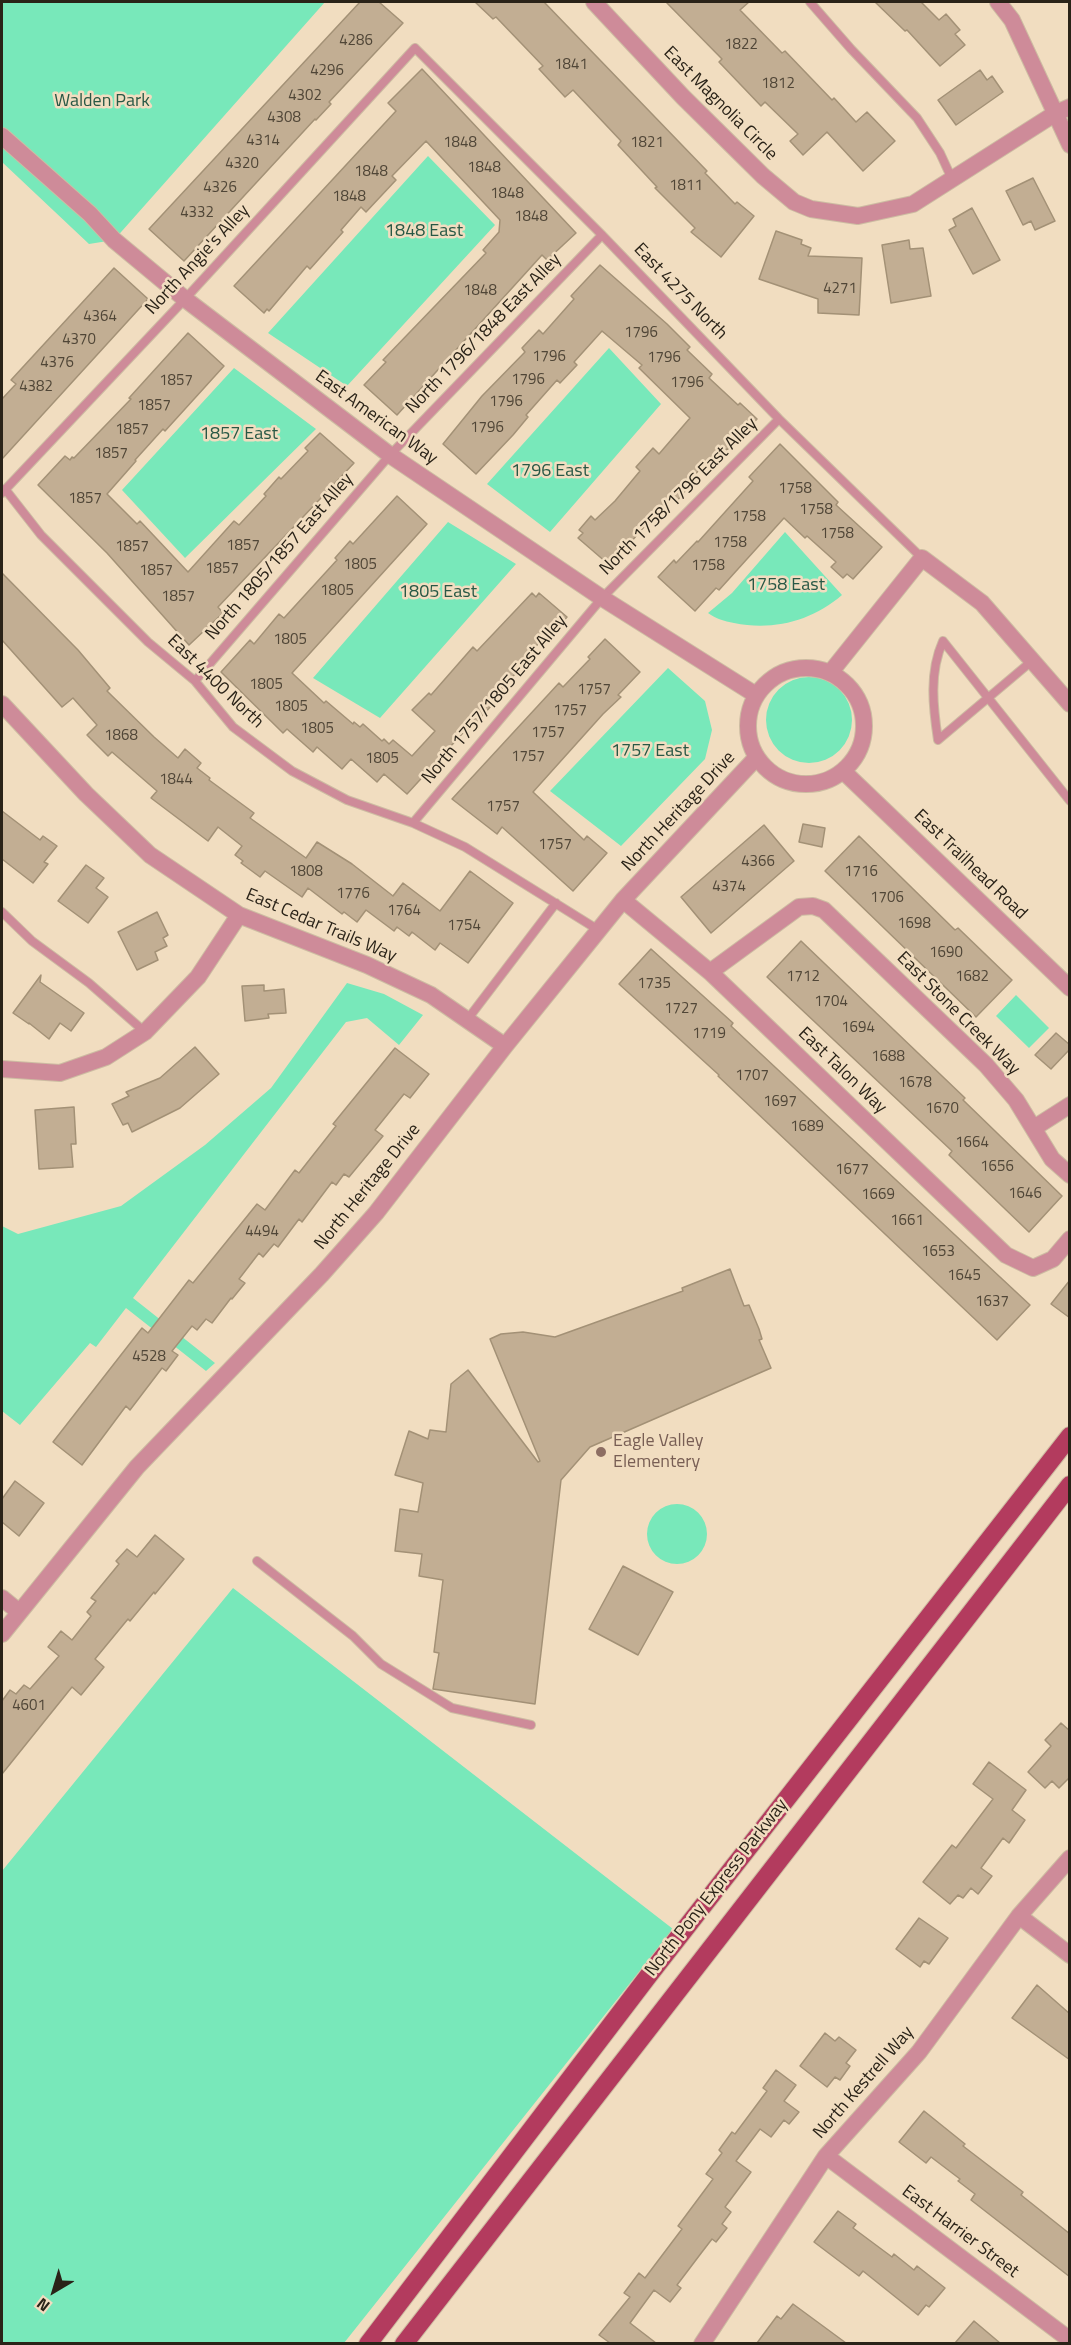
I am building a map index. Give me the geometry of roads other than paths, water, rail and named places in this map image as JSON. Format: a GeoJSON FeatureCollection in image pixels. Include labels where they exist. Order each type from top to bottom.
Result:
{"type":"FeatureCollection","features":[{"type":"Feature","properties":{"kind":"main road","name":"North Pony Express Parkway"},"geometry":{"type":"LineString","coordinates":[[368,2343],[649,1975],[1070,1436]]}},
{"type":"Feature","properties":{"kind":"main road","name":"North Pony Express Parkway"},"geometry":{"type":"LineString","coordinates":[[404,2343],[1070,1485]]}},
{"type":"Feature","properties":{"kind":"street","name":"East Magnolia Circle"},"geometry":{"type":"LineString","coordinates":[[594,2],[683,98],[778,189],[794,202],[811,209],[858,216],[885,212],[913,204],[1063,110]]}},
{"type":"Feature","properties":{"kind":"street"},"geometry":{"type":"LineString","coordinates":[[998,2],[1012,20],[1063,110],[1070,145]]}},
{"type":"Feature","properties":{"kind":"street","name":"East American Way"},"geometry":{"type":"LineString","coordinates":[[2,136],[90,214],[114,240],[185,299],[390,455],[602,598],[756,694]]}},
{"type":"Feature","properties":{"kind":"street"},"geometry":{"type":"LineString","coordinates":[[830,673],[922,558],[982,603],[1070,704]]}},
{"type":"Feature","properties":{"kind":"street"},"geometry":{"type":"LineString","coordinates":[[816,668],[830,673],[852,690],[861,706],[864,724],[863,740],[857,756],[843,771],[827,781],[812,784],[788,782],[767,769],[756,758],[749,742],[747,723],[749,709],[756,694],[767,682],[792,669],[816,668]]}},
{"type":"Feature","properties":{"kind":"street","name":"East Cedar Trails Way"},"geometry":{"type":"LineString","coordinates":[[2,704],[86,794],[150,855],[239,915],[367,965],[431,995],[505,1046]]}},
{"type":"Feature","properties":{"kind":"street","name":"North Heritage Drive"},"geometry":{"type":"LineString","coordinates":[[2,1634],[137,1467],[322,1274],[376,1213],[505,1046],[623,900],[756,758]]}},
{"type":"Feature","properties":{"kind":"street","name":"East Trailhead Road"},"geometry":{"type":"LineString","coordinates":[[843,771],[1070,987]]}},
{"type":"Feature","properties":{"kind":"street","name":"East Talon Way"},"geometry":{"type":"LineString","coordinates":[[623,900],[710,972],[1006,1256],[1034,1268],[1053,1259],[1070,1239]]}},
{"type":"Feature","properties":{"kind":"street","name":"East Stone Creek Way"},"geometry":{"type":"LineString","coordinates":[[710,972],[799,907],[813,906],[824,910],[986,1065],[1016,1100],[1052,1159],[1070,1175]]}},
{"type":"Feature","properties":{"kind":"street"},"geometry":{"type":"LineString","coordinates":[[2,1069],[60,1073],[106,1057],[145,1032],[198,977],[239,915]]}},
{"type":"Feature","properties":{"kind":"street"},"geometry":{"type":"LineString","coordinates":[[1034,1128],[1070,1106]]}},
{"type":"Feature","properties":{"kind":"street"},"geometry":{"type":"LineString","coordinates":[[2,1598],[19,1612]]}},
{"type":"Feature","properties":{"kind":"street","name":"North Kestrell Way"},"geometry":{"type":"LineString","coordinates":[[702,2343],[826,2156],[919,2052],[1019,1916],[1070,1858]]}},
{"type":"Feature","properties":{"kind":"street"},"geometry":{"type":"LineString","coordinates":[[1019,1916],[1070,1955]]}},
{"type":"Feature","properties":{"kind":"street","name":"East Harrier Street"},"geometry":{"type":"LineString","coordinates":[[826,2156],[1070,2340]]}},
{"type":"Feature","properties":{"kind":"lane"},"geometry":{"type":"LineString","coordinates":[[810,2],[917,118],[940,153],[952,179]]}},
{"type":"Feature","properties":{"kind":"lane","name":"East 4275 North"},"geometry":{"type":"LineString","coordinates":[[415,48],[779,418],[922,558]]}},
{"type":"Feature","properties":{"kind":"lane","name":"North Angie's Alley"},"geometry":{"type":"LineString","coordinates":[[3,491],[185,299],[415,48]]}},
{"type":"Feature","properties":{"kind":"lane","name":"North 1796/1848 East Alley"},"geometry":{"type":"LineString","coordinates":[[390,455],[602,236]]}},
{"type":"Feature","properties":{"kind":"lane","name":"North 1758/1796 East Alley"},"geometry":{"type":"LineString","coordinates":[[602,598],[779,418]]}},
{"type":"Feature","properties":{"kind":"lane","name":"North 1805/1857 East Alley"},"geometry":{"type":"LineString","coordinates":[[195,681],[390,455]]}},
{"type":"Feature","properties":{"kind":"lane","name":"East 4400 North"},"geometry":{"type":"LineString","coordinates":[[3,491],[41,535],[148,642],[195,681],[233,727],[292,771],[347,800],[413,823],[465,847],[600,931]]}},
{"type":"Feature","properties":{"kind":"lane","name":"North 1757/1805 East Alley"},"geometry":{"type":"LineString","coordinates":[[413,823],[602,598]]}},
{"type":"Feature","properties":{"kind":"lane"},"geometry":{"type":"LineString","coordinates":[[1034,660],[988,698],[938,740],[932,698],[937,653],[943,640],[988,698],[1070,801]]}},
{"type":"Feature","properties":{"kind":"lane"},"geometry":{"type":"LineString","coordinates":[[467,1020],[556,903]]}},
{"type":"Feature","properties":{"kind":"lane"},"geometry":{"type":"LineString","coordinates":[[2,912],[32,941],[89,983],[145,1032]]}},
{"type":"Feature","properties":{"kind":"lane"},"geometry":{"type":"LineString","coordinates":[[257,1561],[352,1635],[381,1664],[452,1708],[531,1725]]}},
{"type":"Feature","properties":{"kind":"place","name":"Eagle Valley Elementery"},"geometry":{"type":"Point","coordinates":[601,1452]}},
{"type":"Feature","properties":{"kind":"park label","name":"Walden Park"},"geometry":{"type":"Point","coordinates":[102,102]}},
{"type":"Feature","properties":{"kind":"park label","name":"1848 East"},"geometry":{"type":"Point","coordinates":[424,232]}},
{"type":"Feature","properties":{"kind":"park label","name":"1857 East"},"geometry":{"type":"Point","coordinates":[239,435]}},
{"type":"Feature","properties":{"kind":"park label","name":"1796 East"},"geometry":{"type":"Point","coordinates":[550,472]}},
{"type":"Feature","properties":{"kind":"park label","name":"1758 East"},"geometry":{"type":"Point","coordinates":[786,586]}},
{"type":"Feature","properties":{"kind":"park label","name":"1805 East"},"geometry":{"type":"Point","coordinates":[438,593]}},
{"type":"Feature","properties":{"kind":"park label","name":"1757 East"},"geometry":{"type":"Point","coordinates":[650,752]}}]}
